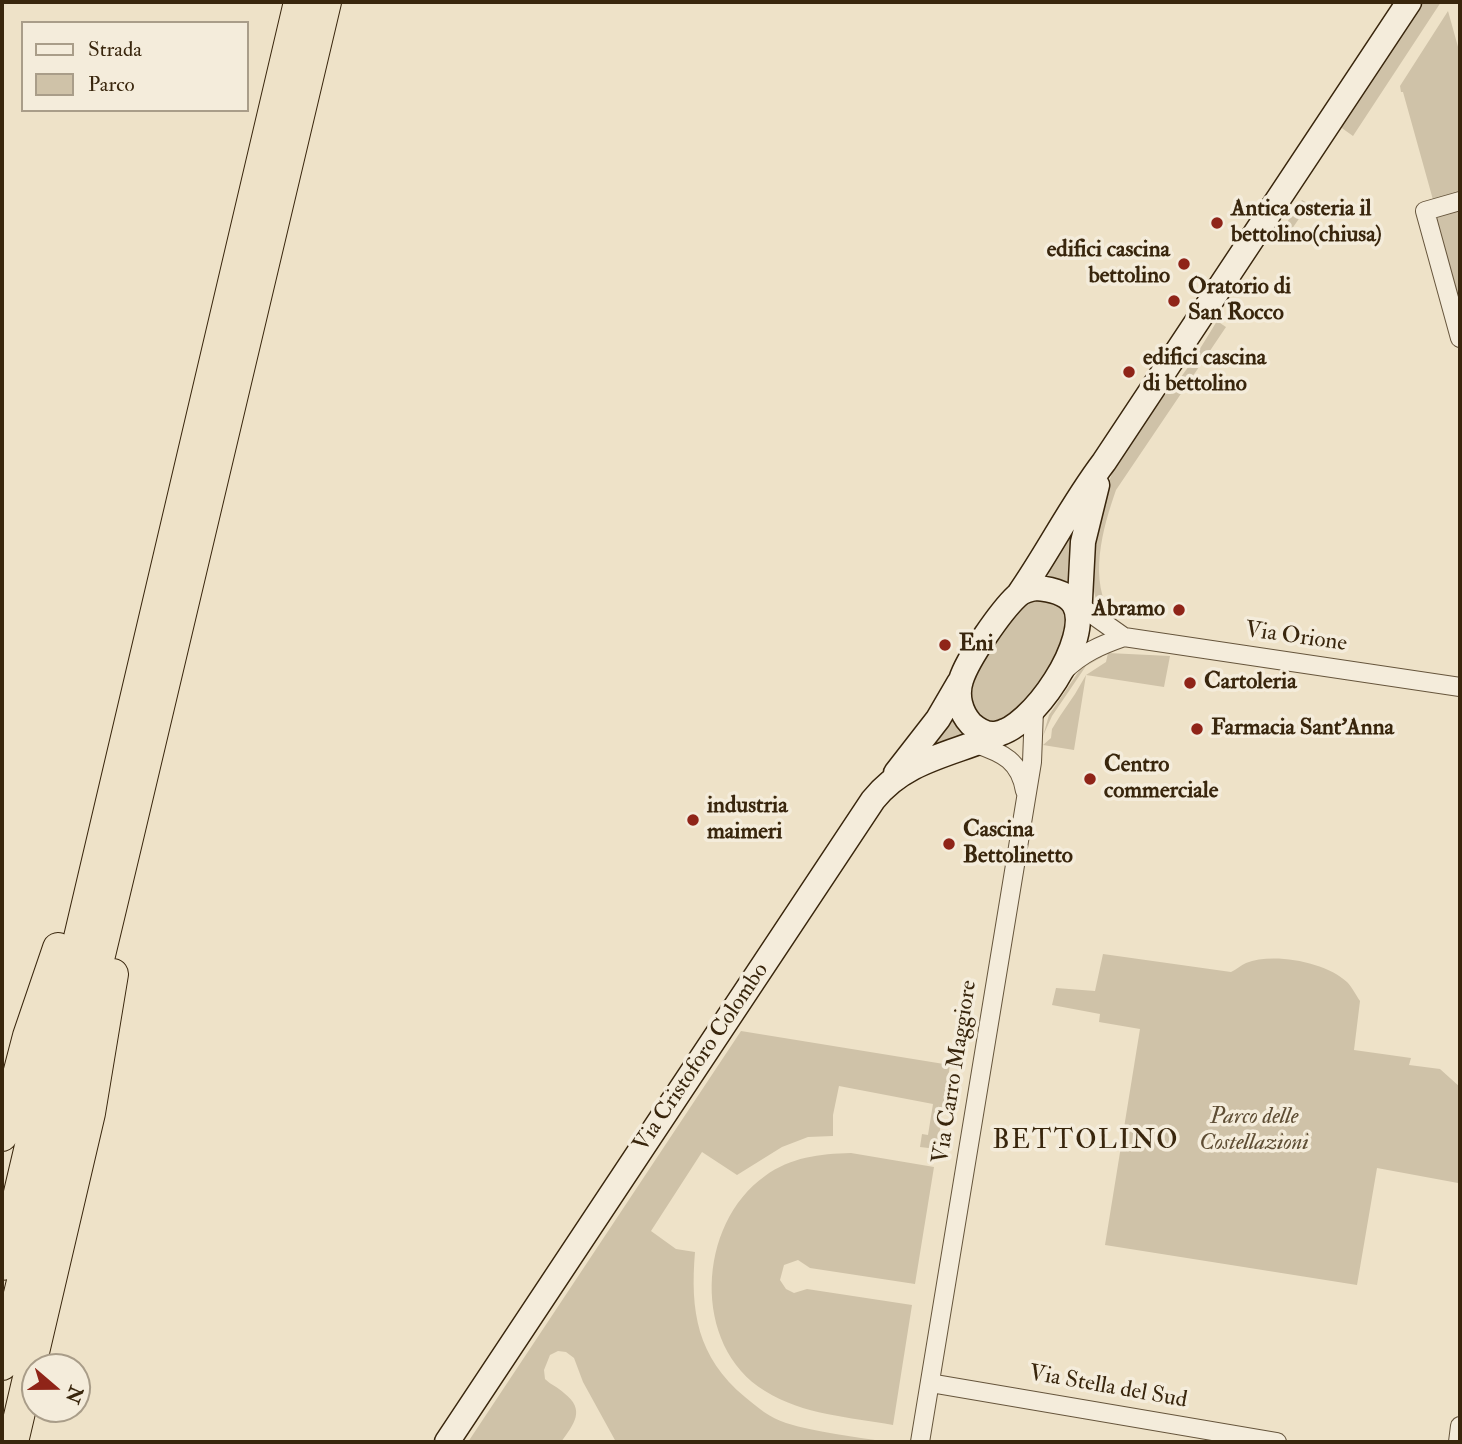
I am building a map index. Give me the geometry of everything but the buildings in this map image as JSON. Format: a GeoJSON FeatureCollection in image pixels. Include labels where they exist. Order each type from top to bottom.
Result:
{"type":"FeatureCollection","features":[{"type":"Feature","properties":{"kind":"highway"},"geometry":{"type":"LineString","coordinates":[[2,1265],[299,2]]}},
{"type":"Feature","properties":{"kind":"highway"},"geometry":{"type":"LineString","coordinates":[[2,1365],[326,2]]}},
{"type":"Feature","properties":{"kind":"highway"},"geometry":{"type":"LineString","coordinates":[[13,1442],[90,1113],[134,857],[187,636],[200,570],[213,473]]}},
{"type":"Feature","properties":{"kind":"highway"},"geometry":{"type":"LineString","coordinates":[[2,1136],[28,1036],[71,905],[149,607],[183,493]]}},
{"type":"Feature","properties":{"kind":"main road"},"geometry":{"type":"LineString","coordinates":[[890,780],[938,719],[994,625],[1054,540],[1084,488],[1104,462],[1409,2]]}},
{"type":"Feature","properties":{"kind":"main road"},"geometry":{"type":"LineString","coordinates":[[1075,609],[1086,525],[1104,462]]}},
{"type":"Feature","properties":{"kind":"main road"},"geometry":{"type":"LineString","coordinates":[[1018,594],[1036,588],[1053,590],[1075,609]]}},
{"type":"Feature","properties":{"kind":"main road","name":"Via Cristoforo Colombo"},"geometry":{"type":"LineString","coordinates":[[447,1442],[873,800],[890,780],[921,764],[990,740],[1034,710],[1057,679],[1075,609]]}},
{"type":"Feature","properties":{"kind":"main road"},"geometry":{"type":"LineString","coordinates":[[961,679],[960,705],[970,723],[990,740]]}},
{"type":"Feature","properties":{"kind":"street"},"geometry":{"type":"LineString","coordinates":[[1460,201],[1425,211],[1460,338]]}},
{"type":"Feature","properties":{"kind":"street"},"geometry":{"type":"LineString","coordinates":[[1075,609],[1124,637]]}},
{"type":"Feature","properties":{"kind":"street"},"geometry":{"type":"LineString","coordinates":[[1057,679],[1083,655],[1100,645],[1124,637]]}},
{"type":"Feature","properties":{"kind":"street","name":"Via Orione"},"geometry":{"type":"LineString","coordinates":[[1124,637],[1460,687]]}},
{"type":"Feature","properties":{"kind":"street","name":"Via Carro Maggiore"},"geometry":{"type":"LineString","coordinates":[[920,1442],[1032,762],[1034,710]]}},
{"type":"Feature","properties":{"kind":"street"},"geometry":{"type":"LineString","coordinates":[[990,740],[1021,773],[1026,797]]}},
{"type":"Feature","properties":{"kind":"street","name":"Via Stella del Sud"},"geometry":{"type":"LineString","coordinates":[[930,1383],[1278,1442]]}},
{"type":"Feature","properties":{"kind":"street"},"geometry":{"type":"LineString","coordinates":[[1458,1442],[1460,1426]]}},
{"type":"Feature","properties":{"kind":"green space"},"geometry":{"type":"Polygon","coordinates":[[[1418,2],[1441,2],[1353,136],[1339,126],[1418,2]]]}},
{"type":"Feature","properties":{"kind":"green space"},"geometry":{"type":"Polygon","coordinates":[[[1448,11],[1460,54],[1460,200],[1435,207],[1400,86],[1448,11]]]}},
{"type":"Feature","properties":{"kind":"green space"},"geometry":{"type":"Polygon","coordinates":[[[1302,200],[1309,204],[1283,242],[1277,237],[1302,200]]]}},
{"type":"Feature","properties":{"kind":"green space"},"geometry":{"type":"Polygon","coordinates":[[[1460,201],[1460,338],[1427,216],[1460,201]]]}},
{"type":"Feature","properties":{"kind":"green space"},"geometry":{"type":"Polygon","coordinates":[[[1217,321],[1226,327],[1116,490],[1102,537],[1099,571],[1105,603],[1112,619],[1098,603],[1092,567],[1093,544],[1102,500],[1130,439],[1157,402],[1176,384],[1217,321]]]}},
{"type":"Feature","properties":{"kind":"green space"},"geometry":{"type":"Polygon","coordinates":[[[1076,517],[1073,589],[1041,577],[1076,517]]]}},
{"type":"Feature","properties":{"kind":"green space"},"geometry":{"type":"Polygon","coordinates":[[[1047,597],[1067,611],[1065,643],[1032,699],[999,722],[979,716],[971,704],[972,687],[980,668],[1005,628],[1027,601],[1047,597]]]}},
{"type":"Feature","properties":{"kind":"green space"},"geometry":{"type":"Polygon","coordinates":[[[1108,653],[1170,656],[1164,687],[1086,675],[1106,662],[1108,653]]]}},
{"type":"Feature","properties":{"kind":"green space"},"geometry":{"type":"Polygon","coordinates":[[[1101,655],[1102,657],[1086,666],[1052,716],[1043,736],[1049,715],[1079,671],[1101,655]]]}},
{"type":"Feature","properties":{"kind":"green space"},"geometry":{"type":"Polygon","coordinates":[[[1086,675],[1074,750],[1043,745],[1051,738],[1052,729],[1086,675]]]}},
{"type":"Feature","properties":{"kind":"green space"},"geometry":{"type":"Polygon","coordinates":[[[952,713],[972,735],[923,751],[952,713]]]}},
{"type":"Feature","properties":{"kind":"green space","name":"Parco delle Costellazioni"},"geometry":{"type":"Polygon","coordinates":[[[1103,954],[1231,972],[1257,960],[1284,959],[1313,964],[1338,975],[1349,984],[1360,1001],[1354,1050],[1411,1058],[1409,1065],[1440,1069],[1460,1087],[1458,1183],[1377,1168],[1357,1285],[1105,1245],[1140,1029],[1099,1022],[1100,1014],[1052,1005],[1056,988],[1095,991],[1103,954]]]}},
{"type":"Feature","properties":{"kind":"green space"},"geometry":{"type":"Polygon","coordinates":[[[741,1031],[950,1065],[937,1149],[920,1147],[922,1134],[928,1135],[933,1104],[839,1086],[833,1115],[833,1136],[808,1137],[782,1147],[737,1175],[702,1152],[651,1231],[676,1249],[695,1252],[694,1294],[700,1332],[716,1366],[745,1397],[769,1415],[786,1423],[886,1442],[616,1442],[583,1382],[574,1358],[566,1352],[558,1351],[550,1355],[544,1370],[545,1379],[571,1399],[576,1411],[576,1417],[561,1442],[468,1442],[741,1031]]]}},
{"type":"Feature","properties":{"kind":"green space"},"geometry":{"type":"Polygon","coordinates":[[[851,1153],[934,1167],[915,1284],[810,1268],[798,1260],[784,1265],[780,1280],[786,1289],[794,1293],[807,1289],[912,1305],[893,1425],[811,1410],[765,1391],[741,1371],[724,1345],[715,1316],[712,1285],[716,1253],[726,1224],[742,1197],[765,1176],[785,1165],[817,1156],[851,1153]]]}},
{"type":"Feature","properties":{"kind":"place","name":"Antica osteria il bettolino(chiusa)"},"geometry":{"type":"Point","coordinates":[1217,223]}},
{"type":"Feature","properties":{"kind":"place","name":"edifici cascina bettolino"},"geometry":{"type":"Point","coordinates":[1184,264]}},
{"type":"Feature","properties":{"kind":"place","name":"Oratorio di San Rocco"},"geometry":{"type":"Point","coordinates":[1174,301]}},
{"type":"Feature","properties":{"kind":"place","name":"edifici cascina di bettolino"},"geometry":{"type":"Point","coordinates":[1129,372]}},
{"type":"Feature","properties":{"kind":"place","name":"Abramo"},"geometry":{"type":"Point","coordinates":[1179,610]}},
{"type":"Feature","properties":{"kind":"place","name":"Eni"},"geometry":{"type":"Point","coordinates":[945,645]}},
{"type":"Feature","properties":{"kind":"place","name":"Cartoleria"},"geometry":{"type":"Point","coordinates":[1190,683]}},
{"type":"Feature","properties":{"kind":"place","name":"Farmacia Sant'Anna"},"geometry":{"type":"Point","coordinates":[1197,729]}},
{"type":"Feature","properties":{"kind":"place","name":"Centro commerciale"},"geometry":{"type":"Point","coordinates":[1090,779]}},
{"type":"Feature","properties":{"kind":"place","name":"industria maimeri"},"geometry":{"type":"Point","coordinates":[693,820]}},
{"type":"Feature","properties":{"kind":"place","name":"Cascina Bettolinetto"},"geometry":{"type":"Point","coordinates":[949,844]}},
{"type":"Feature","properties":{"kind":"district","name":"BETTOLINO"},"geometry":{"type":"Point","coordinates":[1086,1142]}}]}
